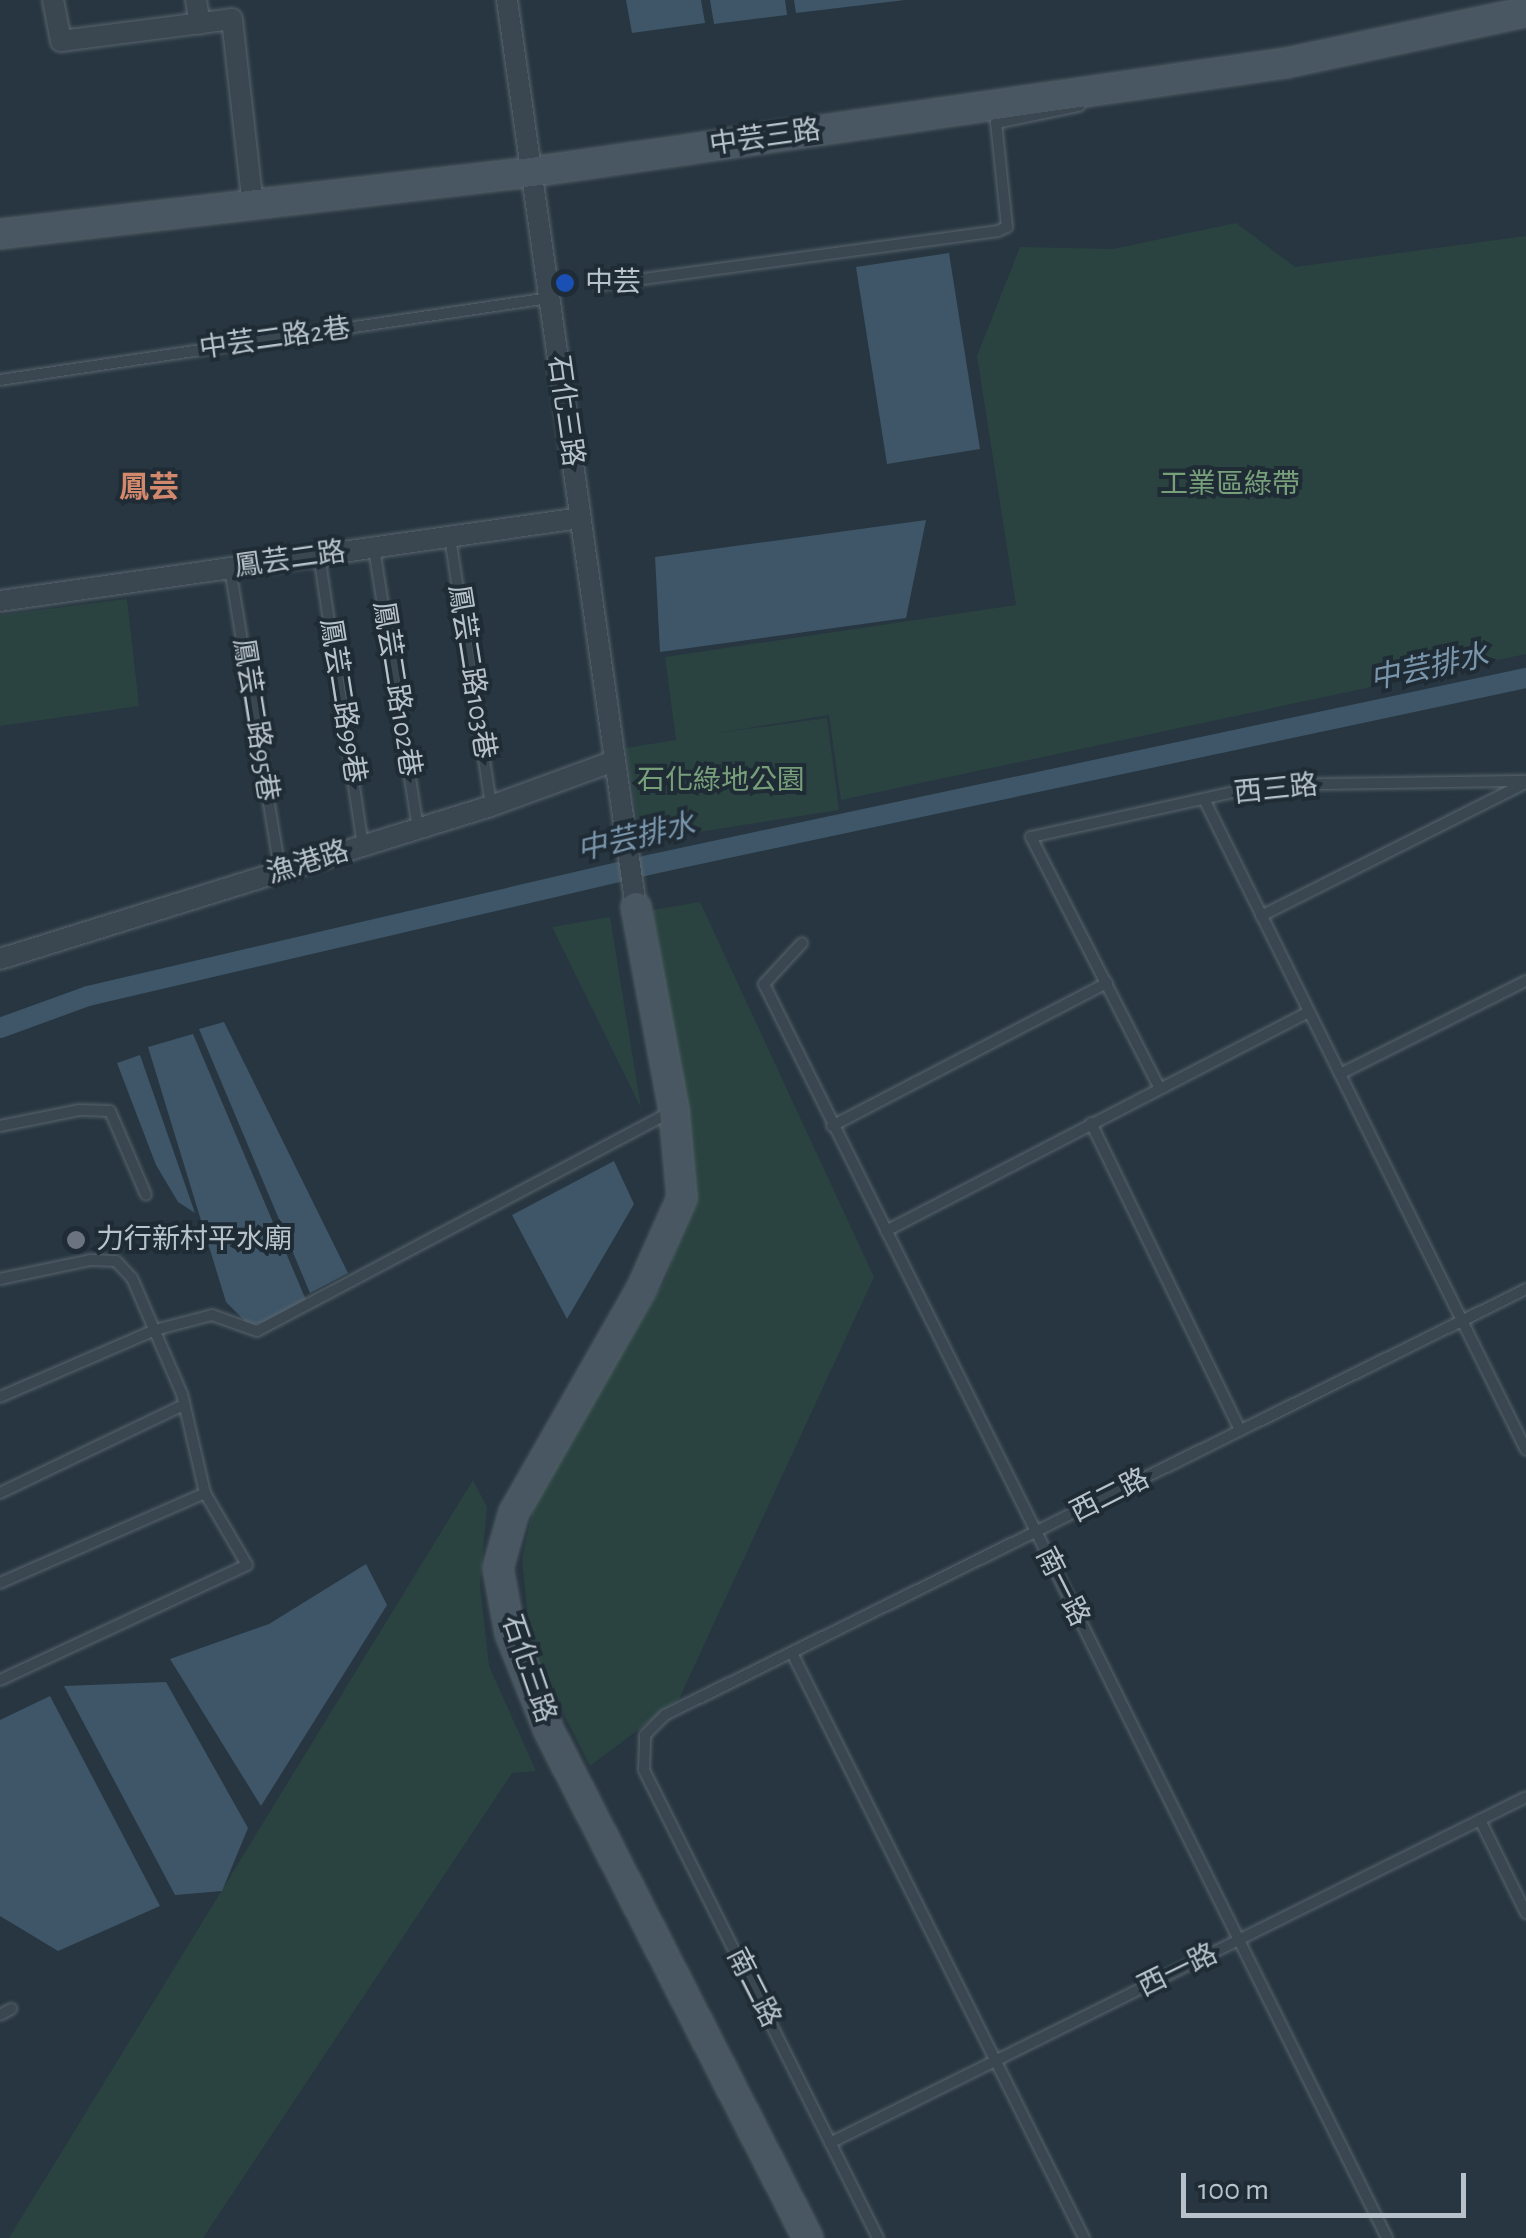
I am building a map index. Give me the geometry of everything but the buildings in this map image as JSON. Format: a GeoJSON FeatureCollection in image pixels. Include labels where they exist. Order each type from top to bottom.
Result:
{"type":"FeatureCollection","features":[{"type":"Feature","properties":{"kind":"street"},"geometry":{"type":"LineString","coordinates":[[54,0],[61,42],[232,19],[253,205]]}},
{"type":"Feature","properties":{"kind":"street"},"geometry":{"type":"LineString","coordinates":[[196,0],[200,24]]}},
{"type":"Feature","properties":{"kind":"street","name":"石化三路"},"geometry":{"type":"LineString","coordinates":[[507,0],[614,761],[636,907],[674,1110],[682,1198],[642,1288],[514,1512],[498,1568],[510,1633],[549,1731],[808,2238]]}},
{"type":"Feature","properties":{"kind":"street","name":"中芸三路"},"geometry":{"type":"LineString","coordinates":[[0,234],[532,172],[1286,63],[1526,12]]}},
{"type":"Feature","properties":{"kind":"street","name":"鳳芸二路"},"geometry":{"type":"LineString","coordinates":[[0,601],[580,518]]}},
{"type":"Feature","properties":{"kind":"street","name":"漁港路"},"geometry":{"type":"LineString","coordinates":[[0,960],[491,806],[614,761]]}},
{"type":"Feature","properties":{"kind":"lane"},"geometry":{"type":"LineString","coordinates":[[599,285],[998,231],[1008,227],[996,123],[1286,63]]}},
{"type":"Feature","properties":{"kind":"lane","name":"中芸二路2巷"},"geometry":{"type":"LineString","coordinates":[[0,380],[549,298]]}},
{"type":"Feature","properties":{"kind":"lane","name":"鳳芸二路103巷"},"geometry":{"type":"LineString","coordinates":[[450,537],[491,806]]}},
{"type":"Feature","properties":{"kind":"lane","name":"鳳芸二路102巷"},"geometry":{"type":"LineString","coordinates":[[374,548],[418,829]]}},
{"type":"Feature","properties":{"kind":"lane","name":"鳳芸二路99巷"},"geometry":{"type":"LineString","coordinates":[[320,556],[364,846]]}},
{"type":"Feature","properties":{"kind":"lane","name":"鳳芸二路95巷"},"geometry":{"type":"LineString","coordinates":[[230,568],[280,872]]}},
{"type":"Feature","properties":{"kind":"lane"},"geometry":{"type":"LineString","coordinates":[[1261,916],[1526,782]]}},
{"type":"Feature","properties":{"kind":"lane","name":"西三路"},"geometry":{"type":"LineString","coordinates":[[1107,983],[1031,837],[1264,786],[1526,782]]}},
{"type":"Feature","properties":{"kind":"lane"},"geometry":{"type":"LineString","coordinates":[[1204,799],[1526,1450]]}},
{"type":"Feature","properties":{"kind":"lane","name":"南一路"},"geometry":{"type":"LineString","coordinates":[[802,944],[764,984],[1387,2238]]}},
{"type":"Feature","properties":{"kind":"lane"},"geometry":{"type":"LineString","coordinates":[[1340,1074],[1526,981]]}},
{"type":"Feature","properties":{"kind":"lane"},"geometry":{"type":"LineString","coordinates":[[832,1126],[1107,983],[1160,1087]]}},
{"type":"Feature","properties":{"kind":"lane"},"geometry":{"type":"LineString","coordinates":[[886,1231],[1309,1012]]}},
{"type":"Feature","properties":{"kind":"lane"},"geometry":{"type":"LineString","coordinates":[[0,1126],[79,1110],[110,1112],[146,1196]]}},
{"type":"Feature","properties":{"kind":"lane"},"geometry":{"type":"LineString","coordinates":[[0,1397],[155,1330],[212,1315],[257,1330],[674,1110]]}},
{"type":"Feature","properties":{"kind":"lane"},"geometry":{"type":"LineString","coordinates":[[1091,1123],[1240,1430]]}},
{"type":"Feature","properties":{"kind":"lane"},"geometry":{"type":"LineString","coordinates":[[0,1279],[90,1260],[116,1262],[132,1278],[184,1405],[205,1493],[247,1565],[0,1680]]}},
{"type":"Feature","properties":{"kind":"lane","name":"西二路"},"geometry":{"type":"LineString","coordinates":[[645,1735],[665,1714],[1526,1289]]}},
{"type":"Feature","properties":{"kind":"lane"},"geometry":{"type":"LineString","coordinates":[[0,1492],[184,1405]]}},
{"type":"Feature","properties":{"kind":"lane"},"geometry":{"type":"LineString","coordinates":[[0,1582],[205,1493]]}},
{"type":"Feature","properties":{"kind":"lane"},"geometry":{"type":"LineString","coordinates":[[792,1653],[1084,2238]]}},
{"type":"Feature","properties":{"kind":"lane","name":"南二路"},"geometry":{"type":"LineString","coordinates":[[645,1735],[644,1770],[878,2238]]}},
{"type":"Feature","properties":{"kind":"lane","name":"西一路"},"geometry":{"type":"LineString","coordinates":[[830,2143],[1526,1797]]}},
{"type":"Feature","properties":{"kind":"lane"},"geometry":{"type":"LineString","coordinates":[[1480,1820],[1526,1913]]}},
{"type":"Feature","properties":{"kind":"green space","name":"工業區綠帶"},"geometry":{"type":"Polygon","coordinates":[[[1236,223],[1295,267],[1526,236],[1526,654],[841,800],[829,715],[710,734],[827,718],[839,810],[641,841],[626,748],[676,740],[665,657],[1016,605],[977,356],[1020,247],[1113,249],[1236,223]]]}},
{"type":"Feature","properties":{"kind":"green space"},"geometry":{"type":"Polygon","coordinates":[[[127,599],[139,706],[0,726],[0,615],[127,599]]]}},
{"type":"Feature","properties":{"kind":"green space"},"geometry":{"type":"Polygon","coordinates":[[[700,902],[874,1277],[679,1699],[590,1766],[531,1650],[522,1558],[537,1491],[665,1280],[679,1239],[689,1133],[652,910],[700,902]]]}},
{"type":"Feature","properties":{"kind":"green space"},"geometry":{"type":"Polygon","coordinates":[[[610,917],[641,1108],[552,927],[610,917]]]}},
{"type":"Feature","properties":{"kind":"green space"},"geometry":{"type":"Polygon","coordinates":[[[473,1480],[487,1507],[480,1586],[489,1666],[536,1771],[512,1773],[203,2238],[9,2238],[473,1480]]]}},
{"type":"Feature","properties":{"kind":"water"},"geometry":{"type":"Polygon","coordinates":[[[626,0],[701,0],[705,23],[632,33],[626,0]]]}},
{"type":"Feature","properties":{"kind":"water"},"geometry":{"type":"Polygon","coordinates":[[[710,0],[785,0],[787,15],[714,24],[710,0]]]}},
{"type":"Feature","properties":{"kind":"water"},"geometry":{"type":"Polygon","coordinates":[[[794,0],[905,0],[796,13],[794,0]]]}},
{"type":"Feature","properties":{"kind":"water"},"geometry":{"type":"Polygon","coordinates":[[[949,253],[980,449],[887,464],[856,267],[949,253]]]}},
{"type":"Feature","properties":{"kind":"water"},"geometry":{"type":"Polygon","coordinates":[[[926,520],[906,618],[660,652],[655,557],[926,520]]]}},
{"type":"Feature","properties":{"kind":"water"},"geometry":{"type":"Polygon","coordinates":[[[224,1022],[348,1273],[310,1293],[199,1029],[224,1022]]]}},
{"type":"Feature","properties":{"kind":"water"},"geometry":{"type":"Polygon","coordinates":[[[193,1034],[306,1300],[262,1323],[249,1325],[226,1302],[148,1047],[193,1034]]]}},
{"type":"Feature","properties":{"kind":"water"},"geometry":{"type":"Polygon","coordinates":[[[140,1055],[195,1213],[178,1202],[156,1165],[117,1063],[140,1055]]]}},
{"type":"Feature","properties":{"kind":"water"},"geometry":{"type":"Polygon","coordinates":[[[614,1161],[634,1204],[567,1319],[512,1215],[614,1161]]]}},
{"type":"Feature","properties":{"kind":"water"},"geometry":{"type":"Polygon","coordinates":[[[366,1564],[387,1605],[261,1806],[170,1659],[269,1624],[366,1564]]]}},
{"type":"Feature","properties":{"kind":"water"},"geometry":{"type":"Polygon","coordinates":[[[166,1682],[248,1828],[222,1891],[175,1895],[64,1686],[166,1682]]]}},
{"type":"Feature","properties":{"kind":"water"},"geometry":{"type":"Polygon","coordinates":[[[50,1696],[160,1906],[58,1951],[0,1916],[0,1720],[50,1696]]]}},
{"type":"Feature","properties":{"kind":"waterway","name":"中芸排水"},"geometry":{"type":"LineString","coordinates":[[0,1028],[88,996],[653,864],[1526,678]]}},
{"type":"Feature","properties":{"kind":"place","name":"中芸"},"geometry":{"type":"Point","coordinates":[565,283]}},
{"type":"Feature","properties":{"kind":"place","name":"力行新村平水廟"},"geometry":{"type":"Point","coordinates":[76,1240]}},
{"type":"Feature","properties":{"kind":"district","name":"鳳芸"},"geometry":{"type":"Point","coordinates":[149,488]}},
{"type":"Feature","properties":{"kind":"park label","name":"石化綠地公園"},"geometry":{"type":"Point","coordinates":[721,781]}}]}
